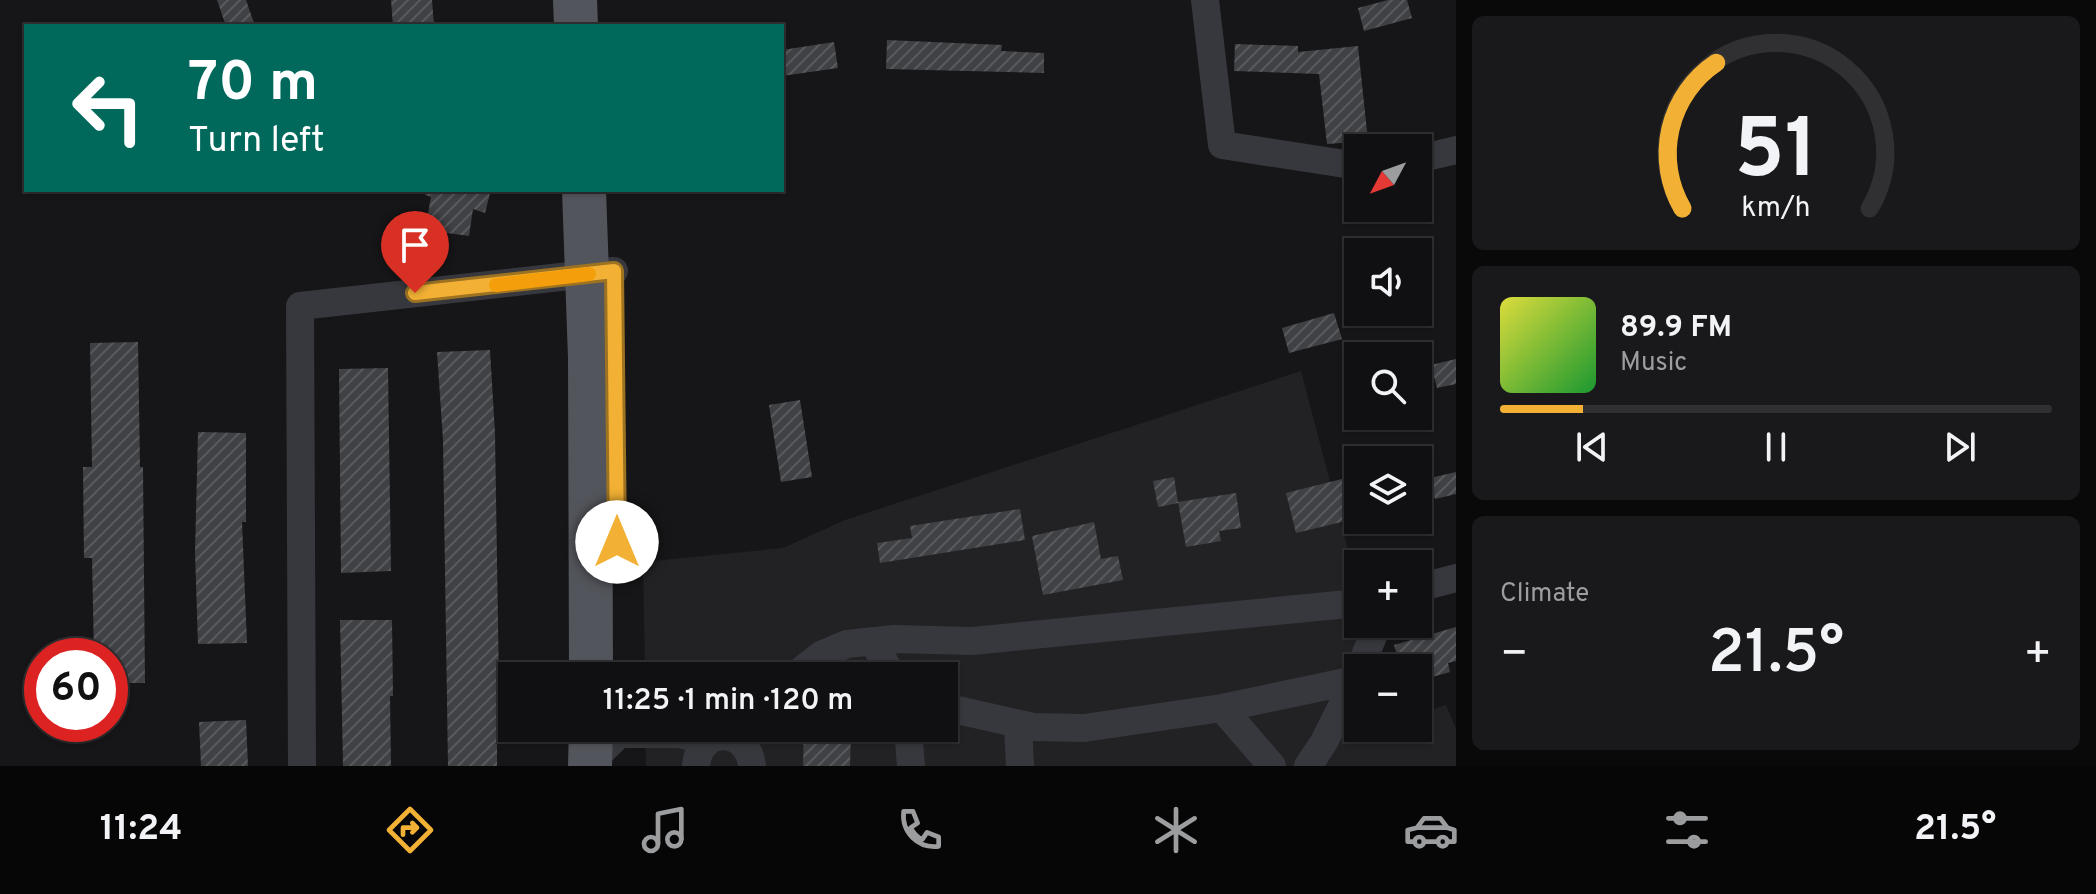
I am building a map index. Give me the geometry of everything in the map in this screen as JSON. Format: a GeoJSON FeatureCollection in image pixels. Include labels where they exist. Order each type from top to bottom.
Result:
{"type":"FeatureCollection","features":[{"type":"Feature","properties":{"kind":"main road"},"geometry":{"type":"LineString","coordinates":[[575,0],[576,24]]}},
{"type":"Feature","properties":{"kind":"main road"},"geometry":{"type":"LineString","coordinates":[[603,0],[604,24]]}},
{"type":"Feature","properties":{"kind":"main road"},"geometry":{"type":"LineString","coordinates":[[584,192],[600,273],[618,662]]}},
{"type":"Feature","properties":{"kind":"main road"},"geometry":{"type":"LineString","coordinates":[[591,662],[590,358],[612,192]]}},
{"type":"Feature","properties":{"kind":"street"},"geometry":{"type":"LineString","coordinates":[[1205,0],[1222,145],[1344,164]]}},
{"type":"Feature","properties":{"kind":"street"},"geometry":{"type":"LineString","coordinates":[[1432,156],[1456,150]]}},
{"type":"Feature","properties":{"kind":"street"},"geometry":{"type":"LineString","coordinates":[[302,766],[300,306],[600,273]]}},
{"type":"Feature","properties":{"kind":"street"},"geometry":{"type":"LineString","coordinates":[[1432,584],[1456,578]]}},
{"type":"Feature","properties":{"kind":"street"},"geometry":{"type":"LineString","coordinates":[[815,662],[847,644],[873,641],[972,641],[1344,604]]}},
{"type":"Feature","properties":{"kind":"street"},"geometry":{"type":"LineString","coordinates":[[873,641],[884,662]]}},
{"type":"Feature","properties":{"kind":"street"},"geometry":{"type":"LineString","coordinates":[[958,710],[1018,724],[1084,728],[1222,708],[1344,678]]}},
{"type":"Feature","properties":{"kind":"street"},"geometry":{"type":"LineString","coordinates":[[1308,766],[1344,702]]}},
{"type":"Feature","properties":{"kind":"street"},"geometry":{"type":"LineString","coordinates":[[1222,708],[1272,766]]}},
{"type":"Feature","properties":{"kind":"street"},"geometry":{"type":"LineString","coordinates":[[1018,724],[1020,766]]}},
{"type":"Feature","properties":{"kind":"street"},"geometry":{"type":"LineString","coordinates":[[603,750],[679,734],[715,743],[733,738],[748,749],[752,766]]}},
{"type":"Feature","properties":{"kind":"street"},"geometry":{"type":"LineString","coordinates":[[909,742],[911,766]]}},
{"type":"Feature","properties":{"kind":"shaded area"},"geometry":{"type":"Polygon","coordinates":[[[1301,371],[1348,550],[1344,550],[1344,638],[1371,638],[1375,654],[1344,654],[1344,742],[1432,742],[1432,710],[1446,705],[1456,729],[1456,766],[646,766],[645,742],[958,742],[958,662],[645,662],[643,562],[783,548],[845,520],[1301,371]]]}},
{"type":"Feature","properties":{"kind":"building"},"geometry":{"type":"Polygon","coordinates":[[[217,0],[246,0],[254,24],[225,24],[217,0]]]}},
{"type":"Feature","properties":{"kind":"building"},"geometry":{"type":"Polygon","coordinates":[[[391,0],[432,0],[434,24],[393,24],[391,0]]]}},
{"type":"Feature","properties":{"kind":"building"},"geometry":{"type":"Polygon","coordinates":[[[1388,0],[1407,0],[1412,18],[1364,31],[1358,8],[1388,0]]]}},
{"type":"Feature","properties":{"kind":"building"},"geometry":{"type":"Polygon","coordinates":[[[887,40],[1002,45],[1001,51],[1044,53],[1044,73],[886,69],[887,40]]]}},
{"type":"Feature","properties":{"kind":"building"},"geometry":{"type":"Polygon","coordinates":[[[834,42],[838,68],[784,76],[784,50],[834,42]]]}},
{"type":"Feature","properties":{"kind":"building"},"geometry":{"type":"Polygon","coordinates":[[[1235,44],[1298,46],[1298,52],[1358,46],[1367,134],[1344,134],[1344,143],[1327,144],[1319,74],[1234,71],[1235,44]]]}},
{"type":"Feature","properties":{"kind":"building"},"geometry":{"type":"Polygon","coordinates":[[[426,192],[490,192],[485,213],[473,209],[469,236],[425,230],[431,197],[425,195],[426,192]]]}},
{"type":"Feature","properties":{"kind":"building"},"geometry":{"type":"Polygon","coordinates":[[[1334,313],[1342,339],[1289,353],[1282,328],[1334,313]]]}},
{"type":"Feature","properties":{"kind":"building"},"geometry":{"type":"Polygon","coordinates":[[[138,342],[140,467],[143,467],[145,683],[128,683],[128,638],[94,638],[92,558],[84,558],[83,467],[92,467],[90,343],[138,342]]]}},
{"type":"Feature","properties":{"kind":"building"},"geometry":{"type":"Polygon","coordinates":[[[490,350],[495,433],[497,766],[448,766],[443,440],[437,352],[490,350]]]}},
{"type":"Feature","properties":{"kind":"building"},"geometry":{"type":"Polygon","coordinates":[[[1456,359],[1456,384],[1437,388],[1432,365],[1456,359]]]}},
{"type":"Feature","properties":{"kind":"building"},"geometry":{"type":"Polygon","coordinates":[[[388,368],[391,571],[341,573],[339,369],[388,368]]]}},
{"type":"Feature","properties":{"kind":"building"},"geometry":{"type":"Polygon","coordinates":[[[800,400],[812,477],[781,482],[769,405],[800,400]]]}},
{"type":"Feature","properties":{"kind":"building"},"geometry":{"type":"Polygon","coordinates":[[[198,432],[246,433],[246,522],[242,522],[247,643],[198,644],[195,553],[198,432]]]}},
{"type":"Feature","properties":{"kind":"building"},"geometry":{"type":"Polygon","coordinates":[[[1456,472],[1456,494],[1435,499],[1432,478],[1456,472]]]}},
{"type":"Feature","properties":{"kind":"building"},"geometry":{"type":"Polygon","coordinates":[[[1174,477],[1178,503],[1158,507],[1153,481],[1174,477]]]}},
{"type":"Feature","properties":{"kind":"building"},"geometry":{"type":"Polygon","coordinates":[[[1344,478],[1344,521],[1296,533],[1286,493],[1344,478]]]}},
{"type":"Feature","properties":{"kind":"building"},"geometry":{"type":"Polygon","coordinates":[[[1236,493],[1241,528],[1219,531],[1221,541],[1186,547],[1178,502],[1236,493]]]}},
{"type":"Feature","properties":{"kind":"building"},"geometry":{"type":"Polygon","coordinates":[[[1020,509],[1025,540],[880,563],[877,543],[912,538],[910,526],[1020,509]]]}},
{"type":"Feature","properties":{"kind":"building"},"geometry":{"type":"Polygon","coordinates":[[[1094,522],[1101,559],[1118,556],[1123,580],[1043,595],[1032,536],[1094,522]]]}},
{"type":"Feature","properties":{"kind":"building"},"geometry":{"type":"Polygon","coordinates":[[[340,620],[392,620],[391,766],[343,766],[340,620]]]}},
{"type":"Feature","properties":{"kind":"building"},"geometry":{"type":"Polygon","coordinates":[[[1456,627],[1456,661],[1448,663],[1450,672],[1432,677],[1432,654],[1397,654],[1394,645],[1418,638],[1432,638],[1432,634],[1456,627]]]}},
{"type":"Feature","properties":{"kind":"building"},"geometry":{"type":"Polygon","coordinates":[[[246,720],[248,766],[201,766],[199,722],[246,720]]]}},
{"type":"Feature","properties":{"kind":"building"},"geometry":{"type":"Polygon","coordinates":[[[804,742],[851,742],[850,766],[803,766],[804,742]]]}},
{"type":"Feature","properties":{"kind":"slow traffic"},"geometry":{"type":"LineString","coordinates":[[496,285],[589,274]]}},
{"type":"Feature","properties":{"kind":"route"},"geometry":{"type":"LineString","coordinates":[[415,293],[614,271],[617,542]]}}]}
